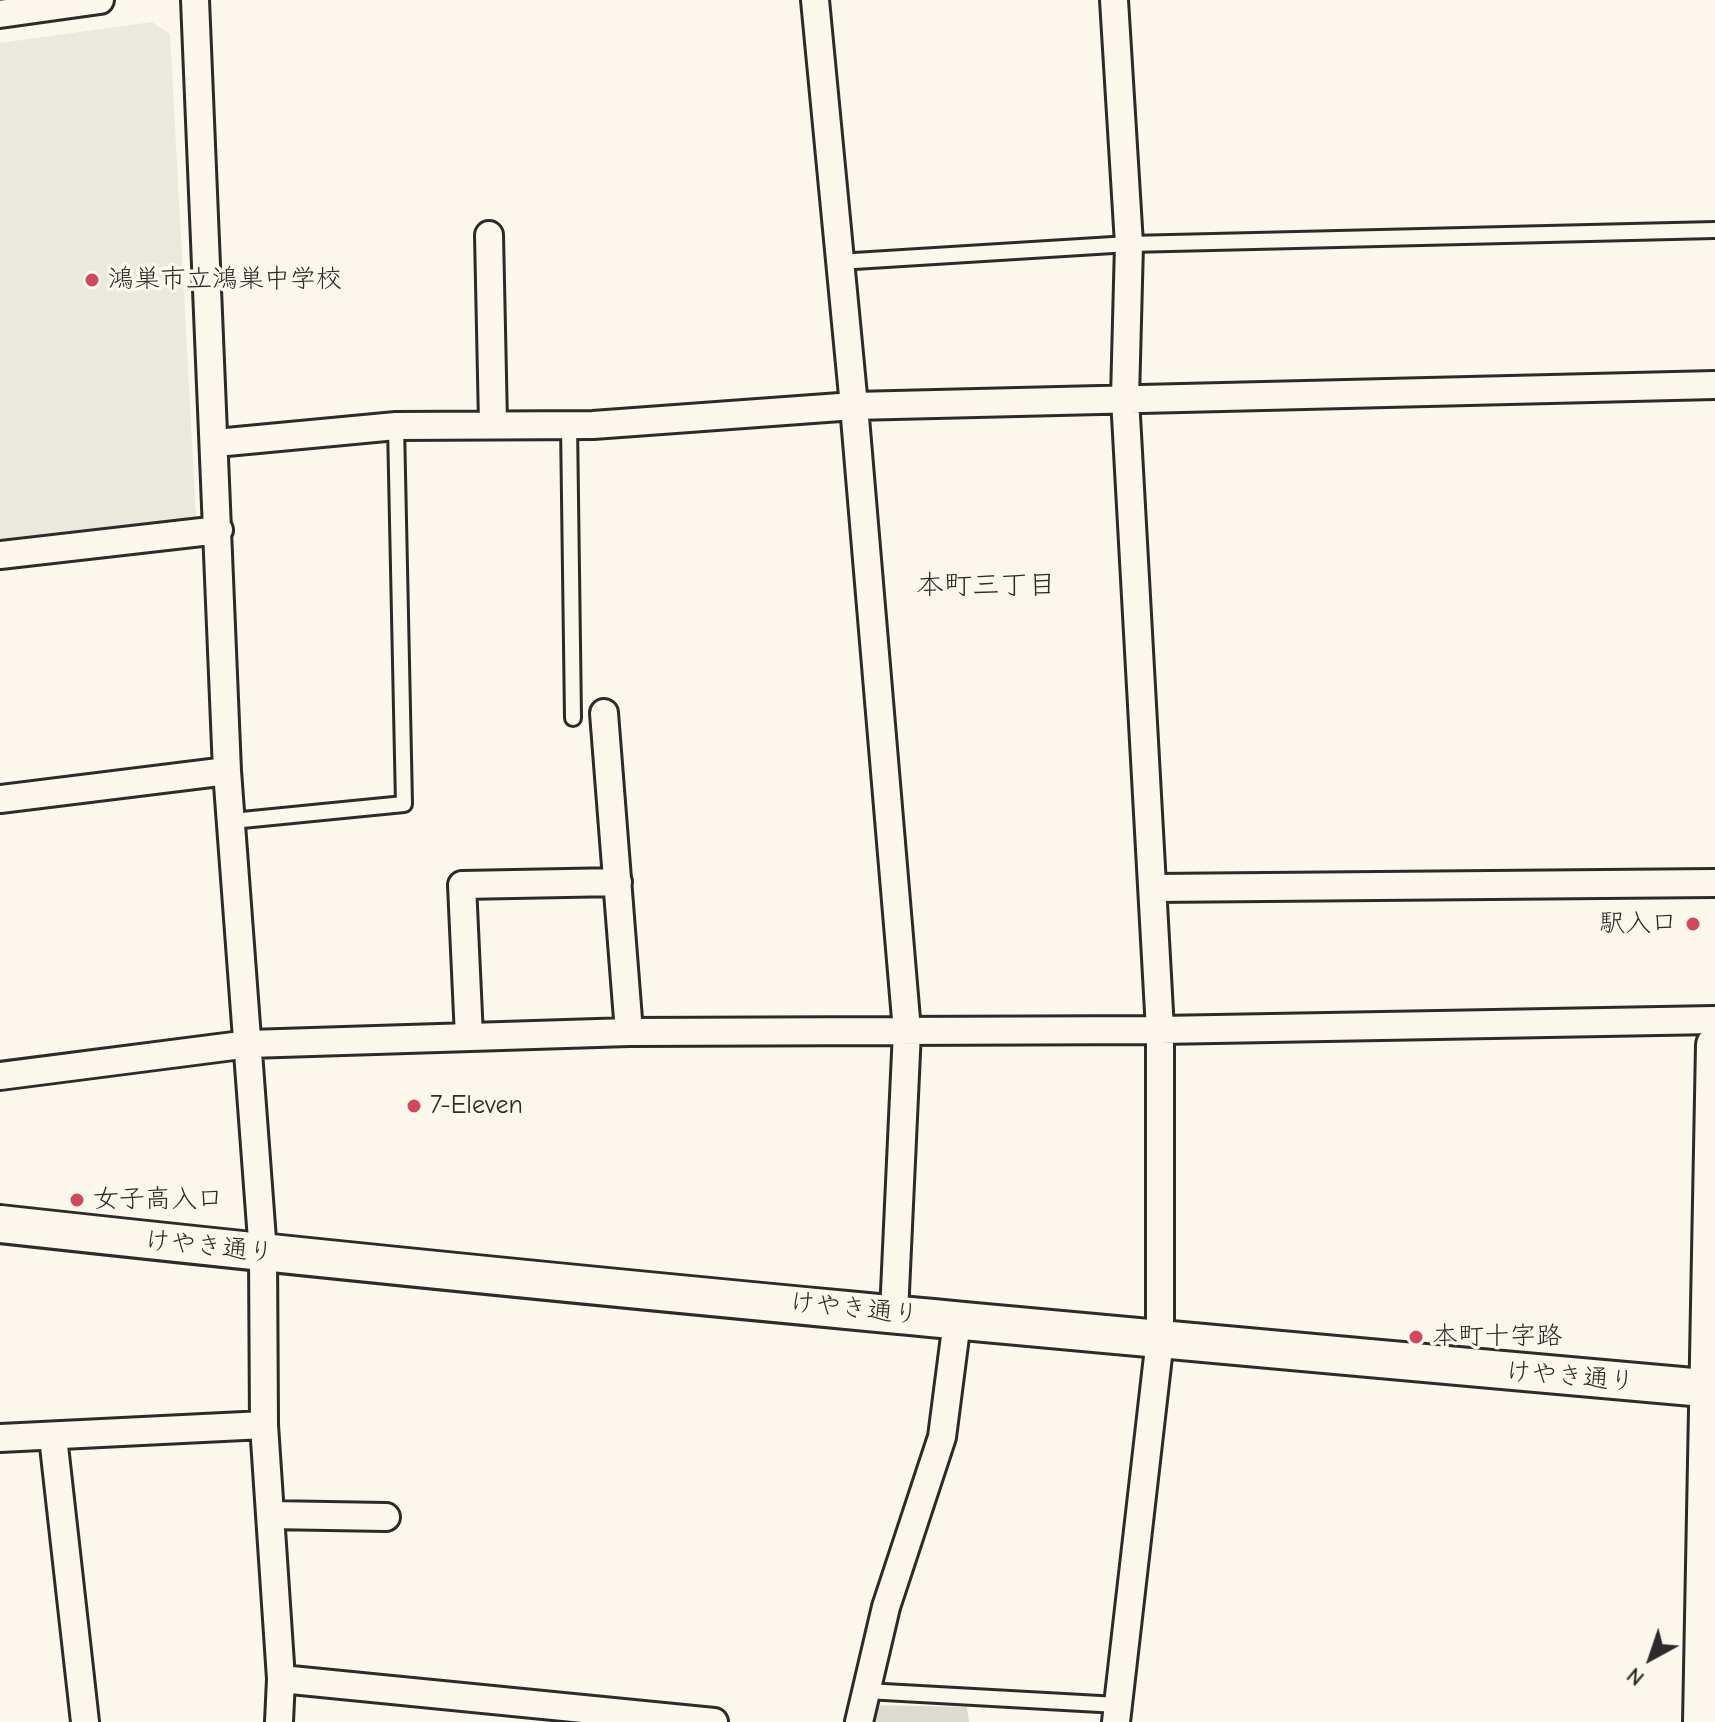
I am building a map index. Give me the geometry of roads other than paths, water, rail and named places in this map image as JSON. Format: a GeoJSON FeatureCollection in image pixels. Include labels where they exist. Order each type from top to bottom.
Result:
{"type":"FeatureCollection","features":[{"type":"Feature","properties":{"kind":"main road"},"geometry":{"type":"LineString","coordinates":[[1702,1722],[1711,1388],[1715,1045]]}},
{"type":"Feature","properties":{"kind":"main road","name":"けやき通り"},"geometry":{"type":"LineString","coordinates":[[0,1224],[957,1321],[1711,1388]]}},
{"type":"Feature","properties":{"kind":"street"},"geometry":{"type":"LineString","coordinates":[[0,14],[100,0]]}},
{"type":"Feature","properties":{"kind":"street"},"geometry":{"type":"LineString","coordinates":[[195,0],[216,443],[227,771],[263,1253],[264,1425],[281,1679],[279,1722]]}},
{"type":"Feature","properties":{"kind":"street"},"geometry":{"type":"LineString","coordinates":[[815,0],[854,406],[907,1031],[894,1313]]}},
{"type":"Feature","properties":{"kind":"street"},"geometry":{"type":"LineString","coordinates":[[1114,0],[1129,244],[1125,398],[1160,1030],[1160,1339],[1117,1713]]}},
{"type":"Feature","properties":{"kind":"street"},"geometry":{"type":"LineString","coordinates":[[489,235],[493,423]]}},
{"type":"Feature","properties":{"kind":"street"},"geometry":{"type":"LineString","coordinates":[[216,443],[396,426],[569,424],[854,406],[1715,385]]}},
{"type":"Feature","properties":{"kind":"street"},"geometry":{"type":"LineString","coordinates":[[0,555],[219,530]]}},
{"type":"Feature","properties":{"kind":"street"},"geometry":{"type":"LineString","coordinates":[[604,713],[629,1032]]}},
{"type":"Feature","properties":{"kind":"street"},"geometry":{"type":"LineString","coordinates":[[0,799],[227,771]]}},
{"type":"Feature","properties":{"kind":"street"},"geometry":{"type":"LineString","coordinates":[[469,1037],[462,885],[618,882]]}},
{"type":"Feature","properties":{"kind":"street"},"geometry":{"type":"LineString","coordinates":[[1154,888],[1715,883]]}},
{"type":"Feature","properties":{"kind":"street"},"geometry":{"type":"LineString","coordinates":[[0,1076],[249,1044],[629,1032],[1160,1030],[1715,1020]]}},
{"type":"Feature","properties":{"kind":"street"},"geometry":{"type":"LineString","coordinates":[[859,1722],[886,1607],[942,1437],[957,1321]]}},
{"type":"Feature","properties":{"kind":"street"},"geometry":{"type":"LineString","coordinates":[[0,1438],[264,1425]]}},
{"type":"Feature","properties":{"kind":"street"},"geometry":{"type":"LineString","coordinates":[[53,1437],[85,1722]]}},
{"type":"Feature","properties":{"kind":"street"},"geometry":{"type":"LineString","coordinates":[[270,1515],[386,1517]]}},
{"type":"Feature","properties":{"kind":"street"},"geometry":{"type":"LineString","coordinates":[[281,1679],[714,1722]]}},
{"type":"Feature","properties":{"kind":"lane"},"geometry":{"type":"LineString","coordinates":[[838,262],[1129,244],[1715,230]]}},
{"type":"Feature","properties":{"kind":"lane"},"geometry":{"type":"LineString","coordinates":[[569,424],[573,718]]}},
{"type":"Feature","properties":{"kind":"lane"},"geometry":{"type":"LineString","coordinates":[[232,821],[404,804],[396,426]]}},
{"type":"Feature","properties":{"kind":"lane"},"geometry":{"type":"LineString","coordinates":[[866,1691],[1117,1713]]}},
{"type":"Feature","properties":{"kind":"place","name":"鴻巣市立鴻巣中学校"},"geometry":{"type":"Point","coordinates":[92,280]}},
{"type":"Feature","properties":{"kind":"place","name":"駅入口"},"geometry":{"type":"Point","coordinates":[1693,924]}},
{"type":"Feature","properties":{"kind":"place","name":"7-Eleven"},"geometry":{"type":"Point","coordinates":[414,1106]}},
{"type":"Feature","properties":{"kind":"place","name":"女子高入口"},"geometry":{"type":"Point","coordinates":[77,1200]}},
{"type":"Feature","properties":{"kind":"place","name":"本町十字路"},"geometry":{"type":"Point","coordinates":[1416,1337]}},
{"type":"Feature","properties":{"kind":"district","name":"本町三丁目"},"geometry":{"type":"Point","coordinates":[986,586]}}]}
